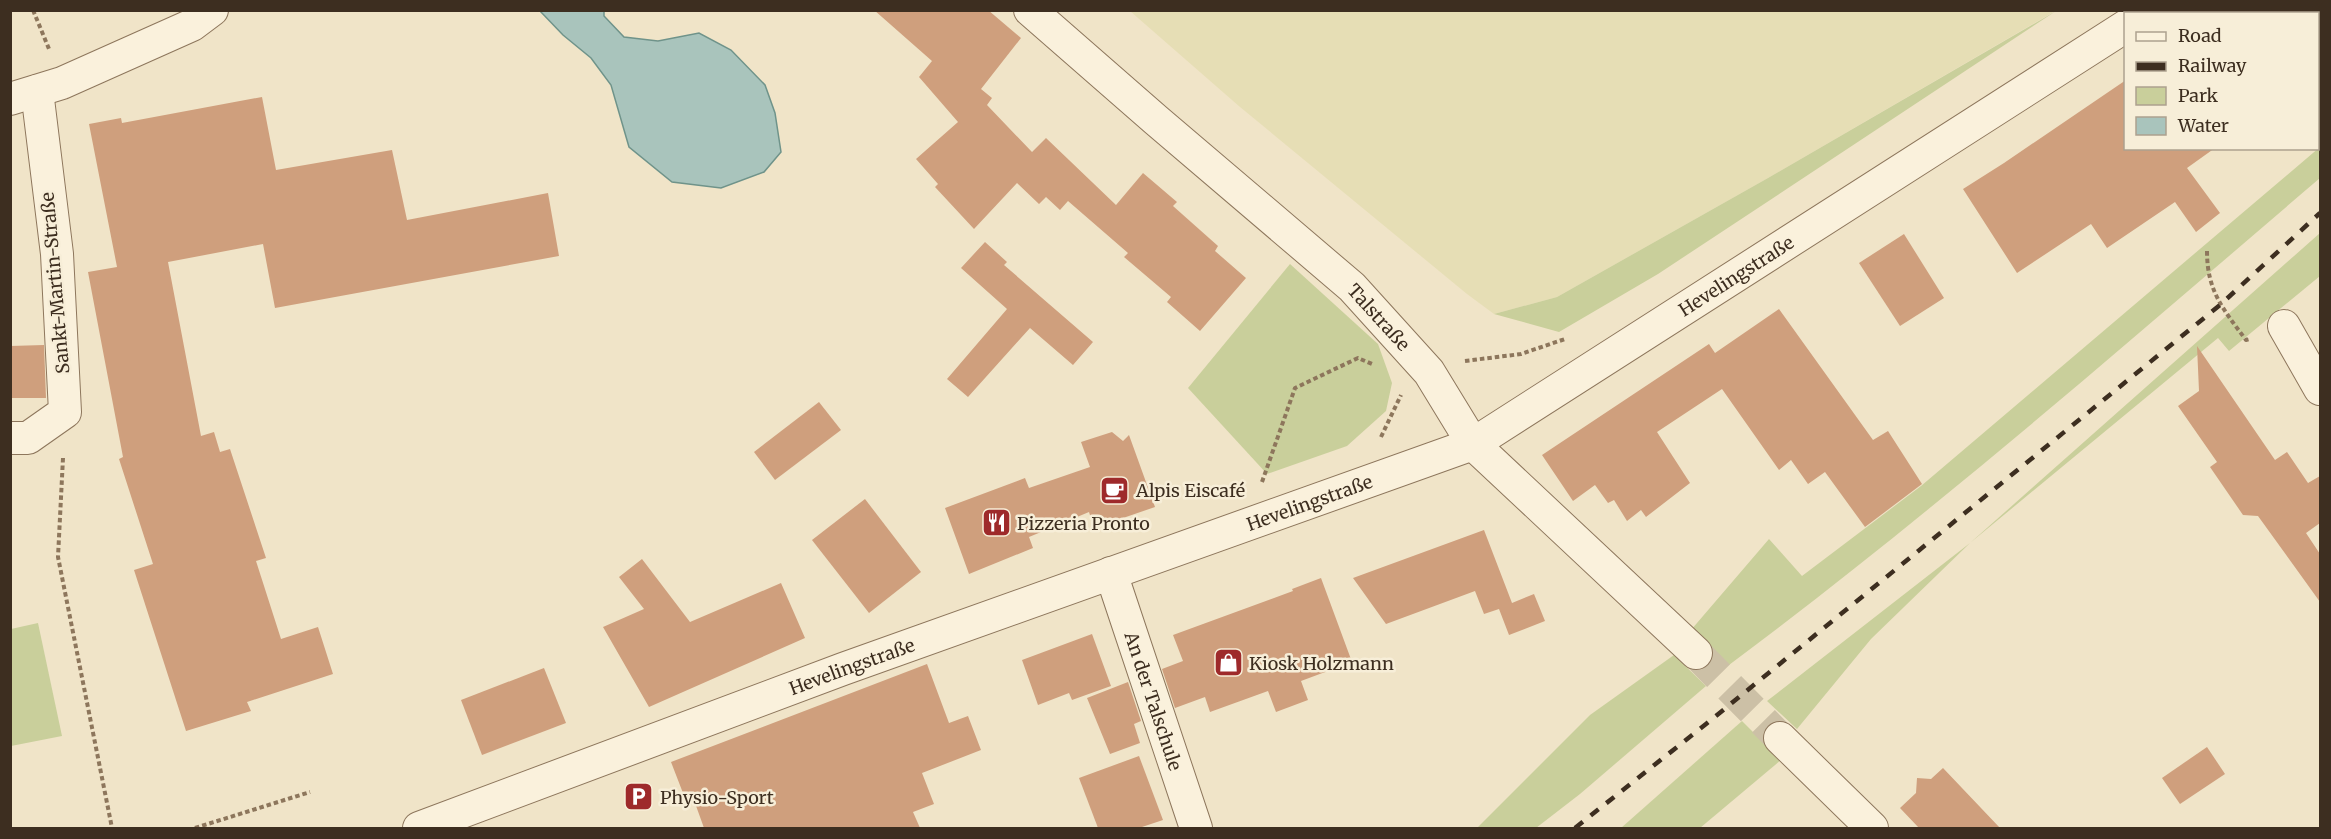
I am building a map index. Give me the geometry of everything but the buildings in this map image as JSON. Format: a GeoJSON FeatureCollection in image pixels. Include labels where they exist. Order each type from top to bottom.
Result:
{"type":"FeatureCollection","features":[{"type":"Feature","properties":{"kind":"street","name":"Sankt-Martin-Straße"},"geometry":{"type":"LineString","coordinates":[[65,412],[57,254],[24,95],[62,83],[192,25],[212,10]]}},
{"type":"Feature","properties":{"kind":"street","name":"Talstraße"},"geometry":{"type":"LineString","coordinates":[[1030,10],[1352,287],[1429,372],[1473,444],[1696,653]]}},
{"type":"Feature","properties":{"kind":"street","name":"Hevelingstraße"},"geometry":{"type":"LineString","coordinates":[[419,828],[738,707],[1473,444],[2124,27]]}},
{"type":"Feature","properties":{"kind":"street"},"geometry":{"type":"LineString","coordinates":[[2284,326],[2320,389]]}},
{"type":"Feature","properties":{"kind":"street"},"geometry":{"type":"LineString","coordinates":[[10,438],[28,438],[65,412]]}},
{"type":"Feature","properties":{"kind":"street","name":"An der Talschule"},"geometry":{"type":"LineString","coordinates":[[1111,573],[1196,828]]}},
{"type":"Feature","properties":{"kind":"street"},"geometry":{"type":"LineString","coordinates":[[1780,738],[1872,828]]}},
{"type":"Feature","properties":{"kind":"path"},"geometry":{"type":"LineString","coordinates":[[2207,251],[2207,273],[2220,305],[2246,340],[2284,326]]}},
{"type":"Feature","properties":{"kind":"path"},"geometry":{"type":"LineString","coordinates":[[1358,485],[1408,380],[1468,360],[1521,354],[1573,337]]}},
{"type":"Feature","properties":{"kind":"path"},"geometry":{"type":"LineString","coordinates":[[1246,525],[1295,388],[1358,358],[1378,367]]}},
{"type":"Feature","properties":{"kind":"path"},"geometry":{"type":"LineString","coordinates":[[65,412],[58,557],[112,828]]}},
{"type":"Feature","properties":{"kind":"path"},"geometry":{"type":"LineString","coordinates":[[195,828],[310,792]]}},
{"type":"Feature","properties":{"kind":"shaded area"},"geometry":{"type":"Polygon","coordinates":[[[1130,11],[2055,11],[1768,178],[1557,297],[1494,314],[1240,107],[1130,11]]]}},
{"type":"Feature","properties":{"kind":"green space"},"geometry":{"type":"Polygon","coordinates":[[[2056,11],[1658,274],[1559,332],[1494,314],[1557,297],[2056,11]]]}},
{"type":"Feature","properties":{"kind":"green space"},"geometry":{"type":"Polygon","coordinates":[[[2319,148],[2320,178],[2029,426],[1881,548],[1805,607],[1729,665],[1691,630],[1769,539],[1802,576],[1921,486],[2319,148]]]}},
{"type":"Feature","properties":{"kind":"green space"},"geometry":{"type":"Polygon","coordinates":[[[2320,233],[2320,276],[2229,351],[2218,338],[1970,543],[2320,233]]]}},
{"type":"Feature","properties":{"kind":"green space"},"geometry":{"type":"Polygon","coordinates":[[[1290,264],[1378,344],[1392,383],[1386,411],[1347,446],[1267,474],[1188,388],[1290,264]]]}},
{"type":"Feature","properties":{"kind":"green space"},"geometry":{"type":"Polygon","coordinates":[[[1970,543],[1871,639],[1797,729],[1767,701],[1970,543]]]}},
{"type":"Feature","properties":{"kind":"green space"},"geometry":{"type":"Polygon","coordinates":[[[38,623],[62,736],[11,746],[11,629],[38,623]]]}},
{"type":"Feature","properties":{"kind":"green space"},"geometry":{"type":"Polygon","coordinates":[[[1674,655],[1706,686],[1580,794],[1536,828],[1477,828],[1590,715],[1674,655]]]}},
{"type":"Feature","properties":{"kind":"green space"},"geometry":{"type":"Polygon","coordinates":[[[1742,721],[1781,760],[1700,828],[1621,828],[1742,721]]]}},
{"type":"Feature","properties":{"kind":"water"},"geometry":{"type":"Polygon","coordinates":[[[540,11],[604,11],[604,16],[624,37],[658,41],[699,33],[731,50],[765,85],[775,113],[781,152],[764,172],[721,188],[672,182],[629,147],[611,85],[591,58],[563,35],[540,11]]]}},
{"type":"Feature","properties":{"kind":"tunnel"},"geometry":{"type":"LineString","coordinates":[[1696,653],[1780,738]]}},
{"type":"Feature","properties":{"kind":"railway"},"geometry":{"type":"LineString","coordinates":[[1575,828],[2220,305],[2320,213]]}},
{"type":"Feature","properties":{"kind":"place","name":"Alpis Eiscafé"},"geometry":{"type":"Point","coordinates":[1115,490]}},
{"type":"Feature","properties":{"kind":"place","name":"Pizzeria Pronto"},"geometry":{"type":"Point","coordinates":[996,523]}},
{"type":"Feature","properties":{"kind":"place","name":"Kiosk Holzmann"},"geometry":{"type":"Point","coordinates":[1228,663]}},
{"type":"Feature","properties":{"kind":"place","name":"Physio-Sport"},"geometry":{"type":"Point","coordinates":[639,797]}}]}
